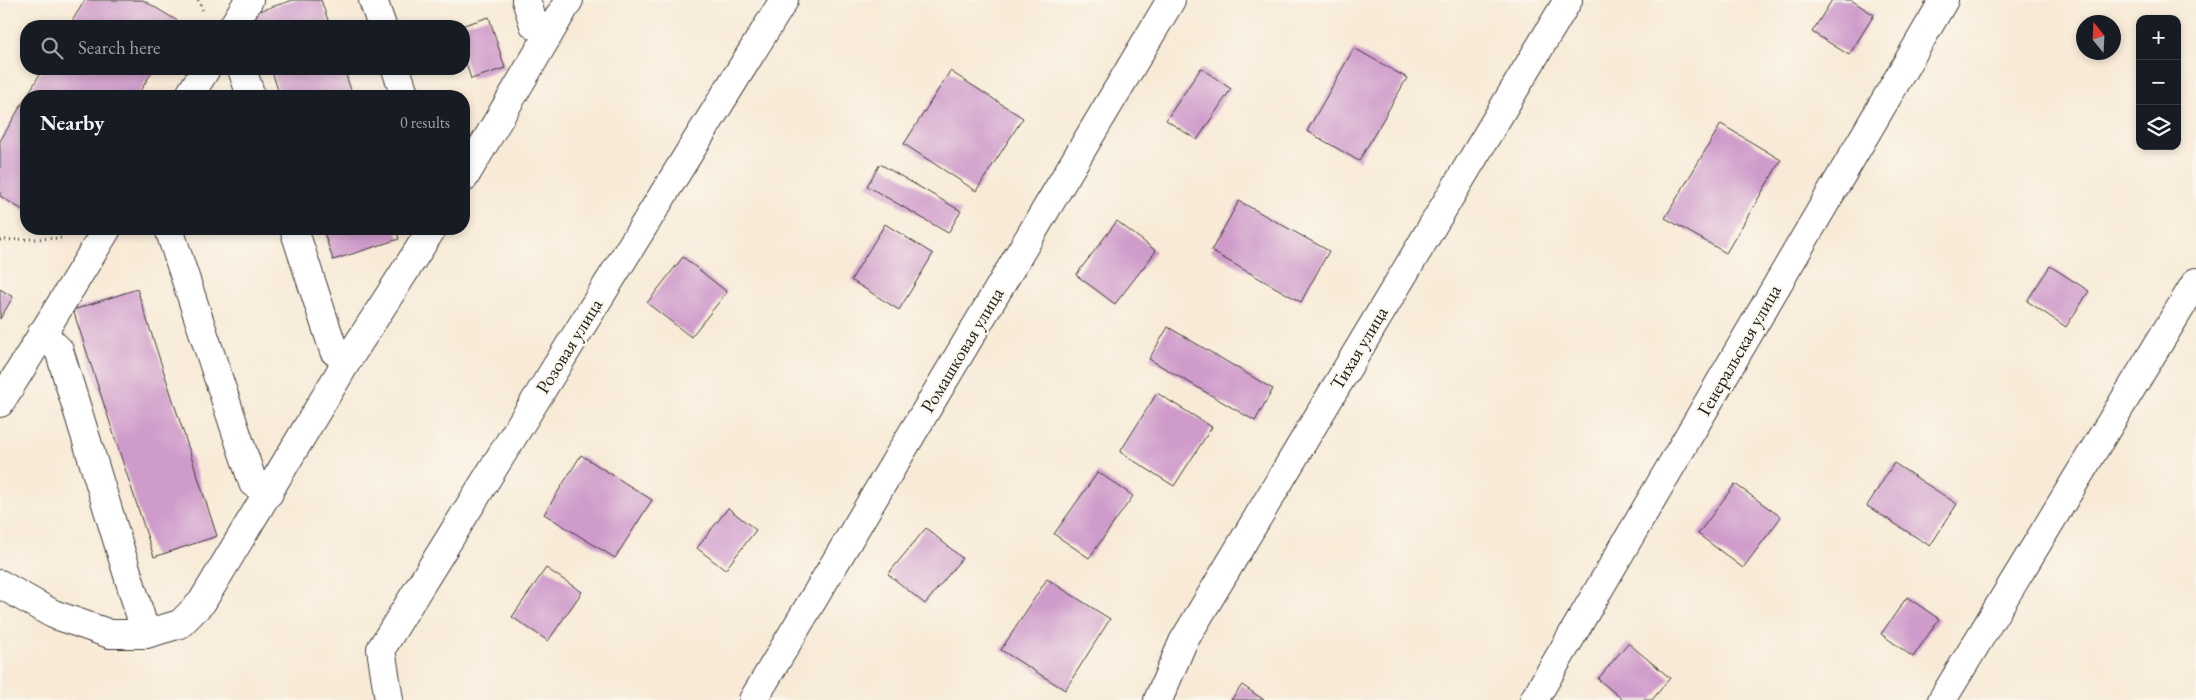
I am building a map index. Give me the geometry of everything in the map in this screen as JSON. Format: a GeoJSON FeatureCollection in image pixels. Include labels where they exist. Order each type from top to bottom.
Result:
{"type":"FeatureCollection","features":[{"type":"Feature","properties":{"kind":"street"},"geometry":{"type":"LineString","coordinates":[[237,20],[249,0]]}},
{"type":"Feature","properties":{"kind":"street"},"geometry":{"type":"LineString","coordinates":[[373,0],[380,20]]}},
{"type":"Feature","properties":{"kind":"street"},"geometry":{"type":"LineString","coordinates":[[526,0],[534,25],[548,33]]}},
{"type":"Feature","properties":{"kind":"street"},"geometry":{"type":"LineString","coordinates":[[470,168],[569,0]]}},
{"type":"Feature","properties":{"kind":"street","name":"Розовая улица"},"geometry":{"type":"LineString","coordinates":[[389,700],[381,649],[784,0]]}},
{"type":"Feature","properties":{"kind":"street","name":"Ромашковая улица"},"geometry":{"type":"LineString","coordinates":[[753,700],[1171,0]]}},
{"type":"Feature","properties":{"kind":"street","name":"Тихая улица"},"geometry":{"type":"LineString","coordinates":[[1158,700],[1183,642],[1568,0]]}},
{"type":"Feature","properties":{"kind":"street","name":"Генеральская улица"},"geometry":{"type":"LineString","coordinates":[[1534,700],[1944,0]]}},
{"type":"Feature","properties":{"kind":"street"},"geometry":{"type":"LineString","coordinates":[[193,90],[202,75]]}},
{"type":"Feature","properties":{"kind":"street"},"geometry":{"type":"LineString","coordinates":[[244,75],[249,90]]}},
{"type":"Feature","properties":{"kind":"street"},"geometry":{"type":"LineString","coordinates":[[398,75],[403,90]]}},
{"type":"Feature","properties":{"kind":"street"},"geometry":{"type":"LineString","coordinates":[[0,403],[103,235]]}},
{"type":"Feature","properties":{"kind":"street"},"geometry":{"type":"LineString","coordinates":[[171,235],[253,482],[269,493]]}},
{"type":"Feature","properties":{"kind":"street"},"geometry":{"type":"LineString","coordinates":[[296,235],[334,351],[347,361]]}},
{"type":"Feature","properties":{"kind":"street"},"geometry":{"type":"LineString","coordinates":[[0,584],[53,614],[110,634],[146,634],[180,624],[202,602],[347,361],[428,235]]}},
{"type":"Feature","properties":{"kind":"street"},"geometry":{"type":"LineString","coordinates":[[1942,700],[2196,282]]}},
{"type":"Feature","properties":{"kind":"street"},"geometry":{"type":"LineString","coordinates":[[42,333],[59,350],[146,634]]}},
{"type":"Feature","properties":{"kind":"path"},"geometry":{"type":"LineString","coordinates":[[0,240],[74,235]]}},
{"type":"Feature","properties":{"kind":"building"},"geometry":{"type":"Polygon","coordinates":[[[85,0],[143,0],[176,20],[73,20],[85,0]]]}},
{"type":"Feature","properties":{"kind":"building"},"geometry":{"type":"Polygon","coordinates":[[[293,0],[321,0],[328,20],[255,20],[253,13],[293,0]]]}},
{"type":"Feature","properties":{"kind":"building"},"geometry":{"type":"Polygon","coordinates":[[[1832,0],[1851,0],[1874,15],[1849,55],[1812,32],[1832,0]]]}},
{"type":"Feature","properties":{"kind":"building"},"geometry":{"type":"Polygon","coordinates":[[[489,17],[505,68],[471,79],[470,23],[489,17]]]}},
{"type":"Feature","properties":{"kind":"building"},"geometry":{"type":"Polygon","coordinates":[[[1354,48],[1407,78],[1359,161],[1307,131],[1354,48]]]}},
{"type":"Feature","properties":{"kind":"building"},"geometry":{"type":"Polygon","coordinates":[[[1201,68],[1231,89],[1197,140],[1166,120],[1201,68]]]}},
{"type":"Feature","properties":{"kind":"building"},"geometry":{"type":"Polygon","coordinates":[[[950,71],[1023,118],[976,191],[904,144],[950,71]]]}},
{"type":"Feature","properties":{"kind":"building"},"geometry":{"type":"Polygon","coordinates":[[[39,75],[150,75],[141,90],[31,90],[39,75]]]}},
{"type":"Feature","properties":{"kind":"building"},"geometry":{"type":"Polygon","coordinates":[[[273,75],[346,75],[351,90],[278,90],[273,75]]]}},
{"type":"Feature","properties":{"kind":"building"},"geometry":{"type":"Polygon","coordinates":[[[20,107],[20,208],[0,196],[0,141],[20,107]]]}},
{"type":"Feature","properties":{"kind":"building"},"geometry":{"type":"Polygon","coordinates":[[[1721,124],[1781,160],[1726,253],[1665,218],[1721,124]]]}},
{"type":"Feature","properties":{"kind":"building"},"geometry":{"type":"Polygon","coordinates":[[[880,164],[961,211],[948,233],[867,186],[880,164]]]}},
{"type":"Feature","properties":{"kind":"building"},"geometry":{"type":"Polygon","coordinates":[[[1239,201],[1329,251],[1301,302],[1211,251],[1239,201]]]}},
{"type":"Feature","properties":{"kind":"building"},"geometry":{"type":"Polygon","coordinates":[[[1117,221],[1156,251],[1115,304],[1076,275],[1117,221]]]}},
{"type":"Feature","properties":{"kind":"building"},"geometry":{"type":"Polygon","coordinates":[[[885,224],[933,254],[899,310],[851,280],[885,224]]]}},
{"type":"Feature","properties":{"kind":"building"},"geometry":{"type":"Polygon","coordinates":[[[325,235],[398,235],[399,239],[333,260],[325,235]]]}},
{"type":"Feature","properties":{"kind":"building"},"geometry":{"type":"Polygon","coordinates":[[[683,257],[727,292],[691,337],[647,303],[683,257]]]}},
{"type":"Feature","properties":{"kind":"building"},"geometry":{"type":"Polygon","coordinates":[[[2050,266],[2089,291],[2066,327],[2027,301],[2050,266]]]}},
{"type":"Feature","properties":{"kind":"building"},"geometry":{"type":"Polygon","coordinates":[[[0,289],[13,297],[0,319],[0,289]]]}},
{"type":"Feature","properties":{"kind":"building"},"geometry":{"type":"Polygon","coordinates":[[[137,289],[217,536],[154,557],[73,310],[137,289]]]}},
{"type":"Feature","properties":{"kind":"building"},"geometry":{"type":"Polygon","coordinates":[[[1168,327],[1273,389],[1255,421],[1149,359],[1168,327]]]}},
{"type":"Feature","properties":{"kind":"building"},"geometry":{"type":"Polygon","coordinates":[[[1157,393],[1212,427],[1174,486],[1120,452],[1157,393]]]}},
{"type":"Feature","properties":{"kind":"building"},"geometry":{"type":"Polygon","coordinates":[[[581,455],[652,500],[615,558],[544,514],[581,455]]]}},
{"type":"Feature","properties":{"kind":"building"},"geometry":{"type":"Polygon","coordinates":[[[1894,463],[1957,504],[1930,546],[1867,506],[1894,463]]]}},
{"type":"Feature","properties":{"kind":"building"},"geometry":{"type":"Polygon","coordinates":[[[1098,472],[1133,496],[1089,558],[1054,534],[1098,472]]]}},
{"type":"Feature","properties":{"kind":"building"},"geometry":{"type":"Polygon","coordinates":[[[1735,484],[1781,517],[1743,568],[1698,534],[1735,484]]]}},
{"type":"Feature","properties":{"kind":"building"},"geometry":{"type":"Polygon","coordinates":[[[728,508],[756,530],[725,570],[697,548],[728,508]]]}},
{"type":"Feature","properties":{"kind":"building"},"geometry":{"type":"Polygon","coordinates":[[[926,528],[962,558],[925,604],[888,574],[926,528]]]}},
{"type":"Feature","properties":{"kind":"building"},"geometry":{"type":"Polygon","coordinates":[[[546,568],[582,592],[548,641],[512,617],[546,568]]]}},
{"type":"Feature","properties":{"kind":"building"},"geometry":{"type":"Polygon","coordinates":[[[1047,579],[1110,619],[1065,690],[1001,650],[1047,579]]]}},
{"type":"Feature","properties":{"kind":"building"},"geometry":{"type":"Polygon","coordinates":[[[1907,597],[1939,619],[1913,657],[1881,634],[1907,597]]]}},
{"type":"Feature","properties":{"kind":"building"},"geometry":{"type":"Polygon","coordinates":[[[1628,643],[1670,678],[1652,700],[1623,700],[1598,679],[1628,643]]]}},
{"type":"Feature","properties":{"kind":"building"},"geometry":{"type":"Polygon","coordinates":[[[1242,685],[1264,700],[1231,700],[1242,685]]]}}]}
